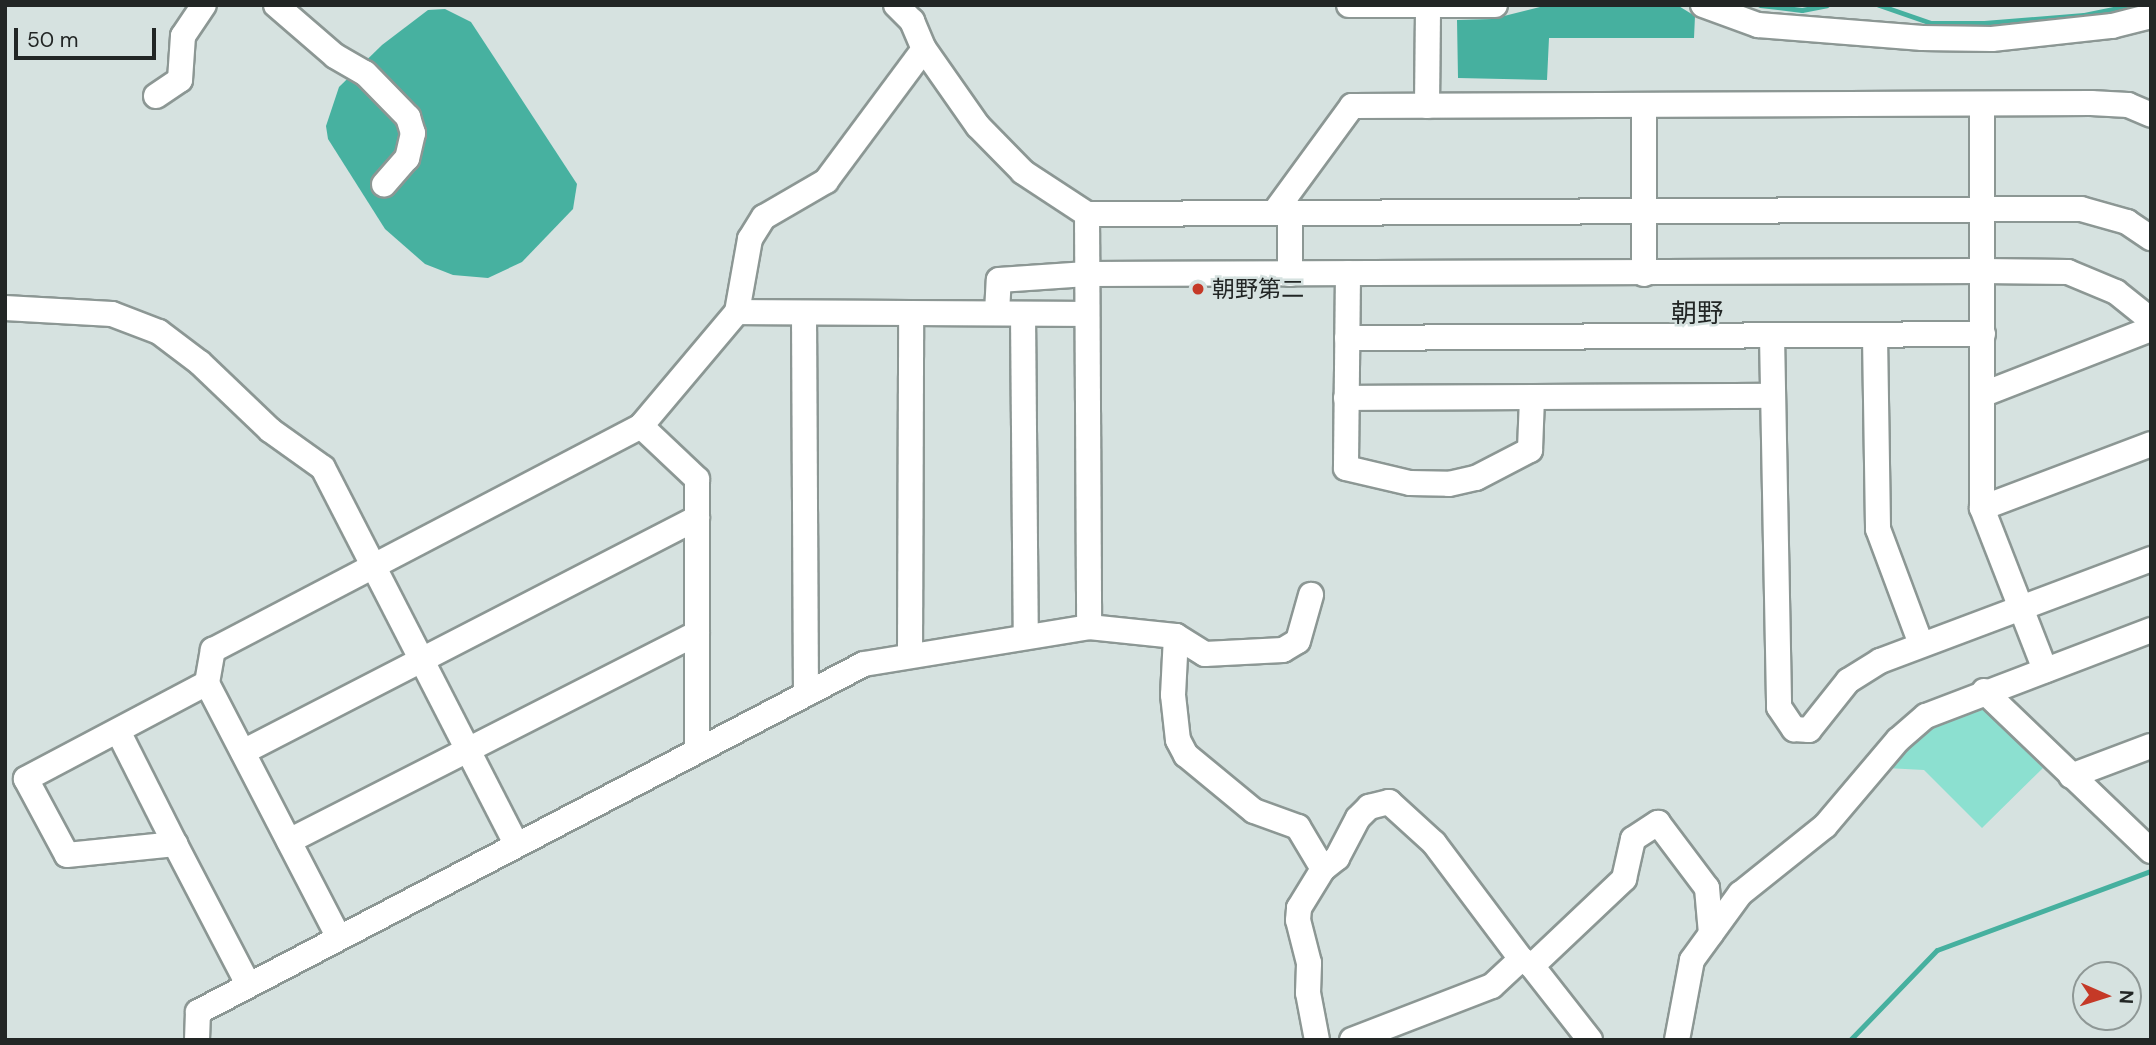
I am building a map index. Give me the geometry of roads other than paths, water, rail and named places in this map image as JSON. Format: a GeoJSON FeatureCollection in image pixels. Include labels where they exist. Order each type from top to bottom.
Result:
{"type":"FeatureCollection","features":[{"type":"Feature","properties":{"kind":"street"},"geometry":{"type":"LineString","coordinates":[[156,96],[180,80],[183,36],[204,5]]}},
{"type":"Feature","properties":{"kind":"street"},"geometry":{"type":"LineString","coordinates":[[276,5],[335,55],[365,73],[408,117],[413,133],[407,158],[384,184]]}},
{"type":"Feature","properties":{"kind":"street"},"geometry":{"type":"LineString","coordinates":[[896,5],[912,21],[925,49],[978,125],[1023,172],[1087,214],[1644,208],[2081,209],[2127,222],[2151,238]]}},
{"type":"Feature","properties":{"kind":"street"},"geometry":{"type":"LineString","coordinates":[[1349,5],[1428,8],[1495,5]]}},
{"type":"Feature","properties":{"kind":"street"},"geometry":{"type":"LineString","coordinates":[[1703,5],[1758,25],[1922,38],[1992,39],[2112,26],[2151,16]]}},
{"type":"Feature","properties":{"kind":"street"},"geometry":{"type":"LineString","coordinates":[[1427,106],[1428,8]]}},
{"type":"Feature","properties":{"kind":"street"},"geometry":{"type":"LineString","coordinates":[[338,936],[207,683],[213,650],[641,426],[737,312],[750,239],[765,217],[826,181],[925,49]]}},
{"type":"Feature","properties":{"kind":"street"},"geometry":{"type":"LineString","coordinates":[[1982,104],[1982,508],[2045,670]]}},
{"type":"Feature","properties":{"kind":"street"},"geometry":{"type":"LineString","coordinates":[[1644,105],[1644,274]]}},
{"type":"Feature","properties":{"kind":"street"},"geometry":{"type":"LineString","coordinates":[[1290,274],[1283,210],[1352,106],[2128,105],[2151,115]]}},
{"type":"Feature","properties":{"kind":"street"},"geometry":{"type":"LineString","coordinates":[[1087,214],[1085,314],[1089,627]]}},
{"type":"Feature","properties":{"kind":"street"},"geometry":{"type":"LineString","coordinates":[[997,313],[999,280],[1087,274],[1982,271],[2068,272],[2116,292],[2151,320]]}},
{"type":"Feature","properties":{"kind":"street"},"geometry":{"type":"LineString","coordinates":[[1348,274],[1346,468],[1410,484],[1449,484],[1476,478],[1530,450],[1532,397]]}},
{"type":"Feature","properties":{"kind":"street"},"geometry":{"type":"LineString","coordinates":[[5,307],[112,314],[159,332],[200,363],[270,430],[323,468],[516,844]]}},
{"type":"Feature","properties":{"kind":"street"},"geometry":{"type":"LineString","coordinates":[[737,312],[1085,314]]}},
{"type":"Feature","properties":{"kind":"street"},"geometry":{"type":"LineString","coordinates":[[804,313],[806,694]]}},
{"type":"Feature","properties":{"kind":"street"},"geometry":{"type":"LineString","coordinates":[[910,654],[911,313]]}},
{"type":"Feature","properties":{"kind":"street"},"geometry":{"type":"LineString","coordinates":[[1023,314],[1026,635]]}},
{"type":"Feature","properties":{"kind":"street"},"geometry":{"type":"LineString","coordinates":[[1984,394],[2151,329]]}},
{"type":"Feature","properties":{"kind":"street"},"geometry":{"type":"LineString","coordinates":[[1347,338],[1983,334]]}},
{"type":"Feature","properties":{"kind":"street"},"geometry":{"type":"LineString","coordinates":[[1772,336],[1770,396],[1779,707],[1785,720],[1794,729],[1809,730],[1848,681],[1880,661],[2151,559]]}},
{"type":"Feature","properties":{"kind":"street"},"geometry":{"type":"LineString","coordinates":[[1875,336],[1878,529],[1921,644]]}},
{"type":"Feature","properties":{"kind":"street"},"geometry":{"type":"LineString","coordinates":[[1346,398],[1770,396]]}},
{"type":"Feature","properties":{"kind":"street"},"geometry":{"type":"LineString","coordinates":[[641,426],[697,479],[697,751]]}},
{"type":"Feature","properties":{"kind":"street"},"geometry":{"type":"LineString","coordinates":[[1982,508],[2151,444]]}},
{"type":"Feature","properties":{"kind":"street"},"geometry":{"type":"LineString","coordinates":[[243,752],[697,519]]}},
{"type":"Feature","properties":{"kind":"street"},"geometry":{"type":"LineString","coordinates":[[197,1040],[198,1012],[338,936],[864,664],[910,654],[1089,627],[1176,636],[1205,654],[1283,650],[1298,641],[1311,595]]}},
{"type":"Feature","properties":{"kind":"street"},"geometry":{"type":"LineString","coordinates":[[1677,1040],[1692,960],[1711,934],[1741,894],[1825,826],[1898,740],[1926,716],[1984,691],[2151,630]]}},
{"type":"Feature","properties":{"kind":"street"},"geometry":{"type":"LineString","coordinates":[[289,841],[697,633]]}},
{"type":"Feature","properties":{"kind":"street"},"geometry":{"type":"LineString","coordinates":[[1176,636],[1172,655],[1173,695],[1178,740],[1186,755],[1254,811],[1298,827],[1323,869]]}},
{"type":"Feature","properties":{"kind":"street"},"geometry":{"type":"LineString","coordinates":[[175,844],[67,855],[26,779],[207,683]]}},
{"type":"Feature","properties":{"kind":"street"},"geometry":{"type":"LineString","coordinates":[[1984,691],[2151,851]]}},
{"type":"Feature","properties":{"kind":"street"},"geometry":{"type":"LineString","coordinates":[[118,731],[248,984]]}},
{"type":"Feature","properties":{"kind":"street"},"geometry":{"type":"LineString","coordinates":[[2071,776],[2151,746]]}},
{"type":"Feature","properties":{"kind":"street"},"geometry":{"type":"LineString","coordinates":[[1317,1040],[1308,993],[1309,963],[1297,920],[1298,908],[1323,869],[1337,858],[1358,818],[1369,807],[1389,802],[1434,843],[1590,1040]]}},
{"type":"Feature","properties":{"kind":"street"},"geometry":{"type":"LineString","coordinates":[[1352,1040],[1492,986],[1526,962],[1624,879],[1633,839],[1658,823],[1707,888],[1711,934]]}},
{"type":"Feature","properties":{"kind":"waterway"},"geometry":{"type":"LineString","coordinates":[[1760,5],[1802,10],[1827,5]]}},
{"type":"Feature","properties":{"kind":"waterway"},"geometry":{"type":"LineString","coordinates":[[1879,5],[1931,23],[1984,23],[2084,15],[2133,5]]}},
{"type":"Feature","properties":{"kind":"waterway"},"geometry":{"type":"LineString","coordinates":[[1850,1040],[1937,950],[2151,871]]}},
{"type":"Feature","properties":{"kind":"place","name":"朝野第二"},"geometry":{"type":"Point","coordinates":[1198,289]}},
{"type":"Feature","properties":{"kind":"district","name":"朝野"},"geometry":{"type":"Point","coordinates":[1697,314]}}]}
